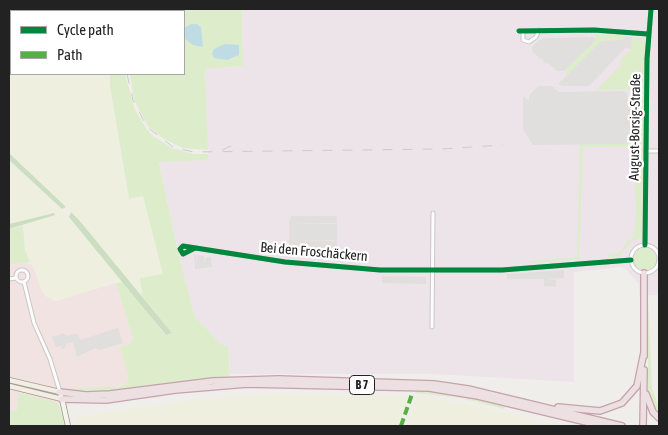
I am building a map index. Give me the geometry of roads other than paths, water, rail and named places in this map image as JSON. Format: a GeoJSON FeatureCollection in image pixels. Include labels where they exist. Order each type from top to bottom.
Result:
{"type":"FeatureCollection","features":[{"type":"Feature","properties":{"kind":"highway"},"geometry":{"type":"LineString","coordinates":[[643,424],[644,273]]}},
{"type":"Feature","properties":{"kind":"highway"},"geometry":{"type":"LineString","coordinates":[[644,352],[646,398],[653,412],[659,418]]}},
{"type":"Feature","properties":{"kind":"highway","name":"B 7"},"geometry":{"type":"LineString","coordinates":[[524,402],[584,411],[609,409],[626,399],[637,386],[644,352]]}},
{"type":"Feature","properties":{"kind":"highway","name":"B 7"},"geometry":{"type":"LineString","coordinates":[[62,399],[99,400],[213,382],[311,379],[444,385],[622,426]]}},
{"type":"Feature","properties":{"kind":"highway","name":"B 7"},"geometry":{"type":"LineString","coordinates":[[60,392],[86,395],[129,394],[247,384],[429,388],[478,396],[603,426]]}},
{"type":"Feature","properties":{"kind":"main road","name":"B 7"},"geometry":{"type":"LineString","coordinates":[[9,380],[60,392]]}},
{"type":"Feature","properties":{"kind":"main road","name":"B 7"},"geometry":{"type":"LineString","coordinates":[[9,386],[62,399]]}},
{"type":"Feature","properties":{"kind":"main road"},"geometry":{"type":"LineString","coordinates":[[60,392],[62,399]]}},
{"type":"Feature","properties":{"kind":"street","name":"August-Borsig-Straße"},"geometry":{"type":"LineString","coordinates":[[645,245],[648,34],[651,9]]}},
{"type":"Feature","properties":{"kind":"street"},"geometry":{"type":"LineString","coordinates":[[540,30],[536,37],[529,42],[523,40],[521,31],[540,30],[594,30],[648,34]]}},
{"type":"Feature","properties":{"kind":"street"},"geometry":{"type":"LineString","coordinates":[[646,151],[659,151]]}},
{"type":"Feature","properties":{"kind":"street"},"geometry":{"type":"LineString","coordinates":[[432,327],[433,213]]}},
{"type":"Feature","properties":{"kind":"street"},"geometry":{"type":"LineString","coordinates":[[645,245],[654,249],[659,257],[656,268],[644,273],[634,268],[631,260],[633,252],[645,245]]}},
{"type":"Feature","properties":{"kind":"street","name":"Bei den Froschäckern"},"geometry":{"type":"LineString","coordinates":[[196,248],[242,256],[339,267],[432,270],[502,270],[631,260]]}},
{"type":"Feature","properties":{"kind":"street"},"geometry":{"type":"LineString","coordinates":[[16,278],[20,270],[26,271],[28,278],[24,282]]}},
{"type":"Feature","properties":{"kind":"street"},"geometry":{"type":"LineString","coordinates":[[9,279],[16,278],[24,282]]}},
{"type":"Feature","properties":{"kind":"street"},"geometry":{"type":"LineString","coordinates":[[24,282],[32,316],[60,392]]}},
{"type":"Feature","properties":{"kind":"street"},"geometry":{"type":"LineString","coordinates":[[62,399],[68,426]]}},
{"type":"Feature","properties":{"kind":"water"},"geometry":{"type":"Polygon","coordinates":[[[191,24],[197,24],[201,27],[203,47],[193,45],[185,39],[185,27],[191,24]]]}},
{"type":"Feature","properties":{"kind":"water"},"geometry":{"type":"Polygon","coordinates":[[[225,44],[239,45],[239,55],[227,60],[214,58],[212,54],[214,49],[225,44]]]}},
{"type":"Feature","properties":{"kind":"railway"},"geometry":{"type":"LineString","coordinates":[[127,75],[133,100],[147,127],[173,147],[193,152],[441,149],[503,145]]}},
{"type":"Feature","properties":{"kind":"railway"},"geometry":{"type":"LineString","coordinates":[[222,150],[240,142]]}}]}
